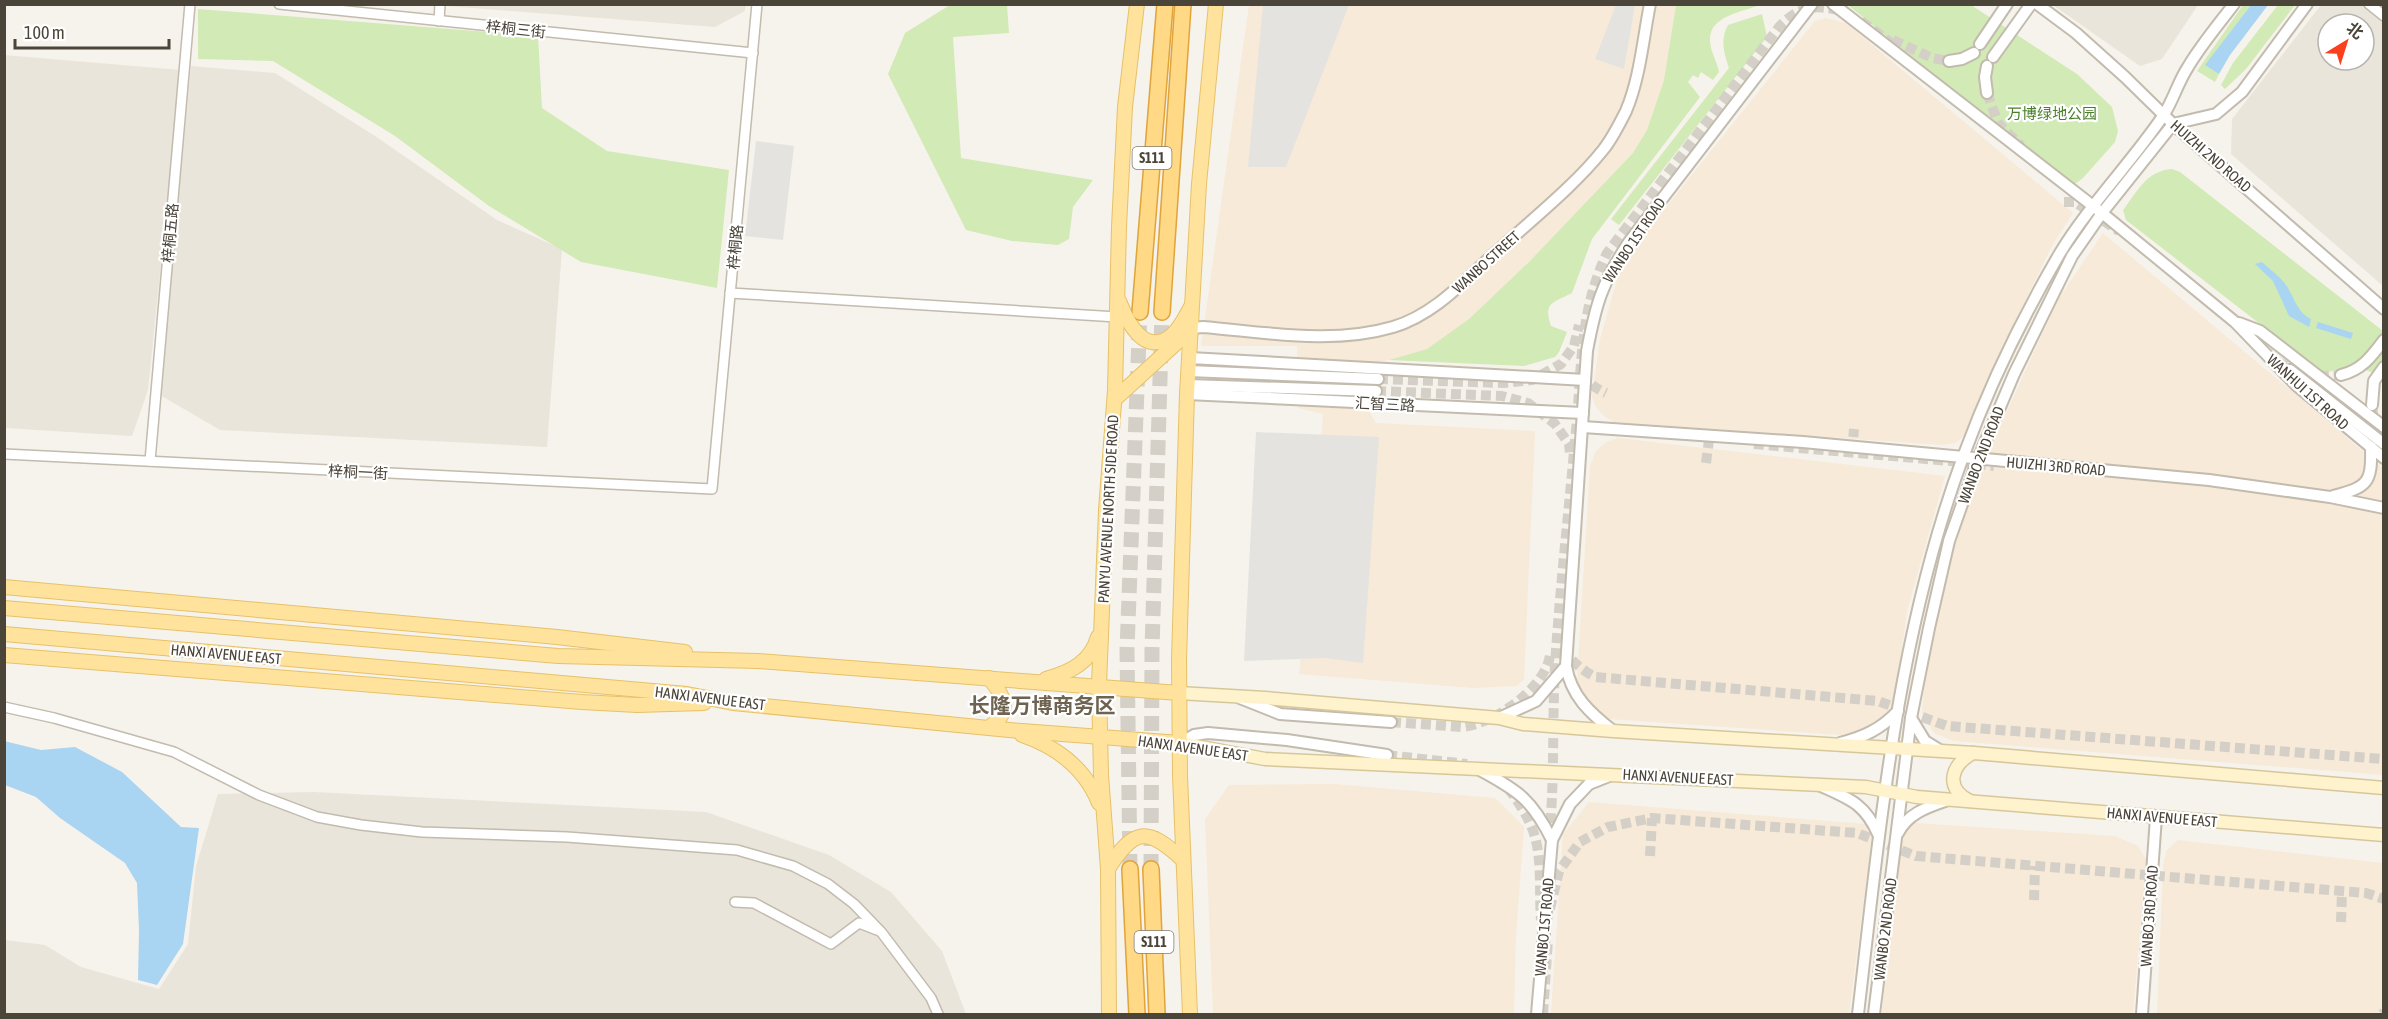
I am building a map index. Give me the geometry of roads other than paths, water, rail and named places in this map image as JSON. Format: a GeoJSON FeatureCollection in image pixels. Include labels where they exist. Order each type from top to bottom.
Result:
{"type":"FeatureCollection","features":[{"type":"Feature","properties":{"kind":"highway","name":"S111"},"geometry":{"type":"LineString","coordinates":[[1140,312],[1165,4]]}},
{"type":"Feature","properties":{"kind":"highway","name":"S111"},"geometry":{"type":"LineString","coordinates":[[1162,312],[1182,4]]}},
{"type":"Feature","properties":{"kind":"highway","name":"S111"},"geometry":{"type":"LineString","coordinates":[[1130,869],[1137,1014]]}},
{"type":"Feature","properties":{"kind":"highway","name":"S111"},"geometry":{"type":"LineString","coordinates":[[1150,869],[1157,1014]]}},
{"type":"Feature","properties":{"kind":"main road","name":"PANYU AVENUE NORTH SIDE ROAD"},"geometry":{"type":"LineString","coordinates":[[1109,1014],[1108,869],[1099,685],[1106,510],[1115,399],[1125,107],[1137,4]]}},
{"type":"Feature","properties":{"kind":"main road"},"geometry":{"type":"LineString","coordinates":[[1190,1014],[1179,693],[1188,377],[1199,184],[1216,4]]}},
{"type":"Feature","properties":{"kind":"main road"},"geometry":{"type":"LineString","coordinates":[[1118,296],[1125,315],[1137,334],[1142,339],[1156,342],[1170,337],[1193,303]]}},
{"type":"Feature","properties":{"kind":"main road"},"geometry":{"type":"LineString","coordinates":[[1115,399],[1192,328]]}},
{"type":"Feature","properties":{"kind":"main road"},"geometry":{"type":"LineString","coordinates":[[4,587],[557,637],[758,661]]}},
{"type":"Feature","properties":{"kind":"main road","name":"HANXI AVENUE EAST"},"geometry":{"type":"LineString","coordinates":[[4,608],[558,656],[758,661],[1099,685],[1499,718],[1523,724],[1907,748],[2384,788]]}},
{"type":"Feature","properties":{"kind":"main road"},"geometry":{"type":"LineString","coordinates":[[1037,681],[1081,664],[1090,656],[1102,626]]}},
{"type":"Feature","properties":{"kind":"main road","name":"HANXI AVENUE EAST"},"geometry":{"type":"LineString","coordinates":[[4,634],[687,694],[733,703],[991,726],[1009,730],[1179,743],[1265,759],[1866,787],[1948,800],[2384,835]]}},
{"type":"Feature","properties":{"kind":"main road"},"geometry":{"type":"LineString","coordinates":[[4,655],[593,703],[637,705],[733,703]]}},
{"type":"Feature","properties":{"kind":"main road"},"geometry":{"type":"LineString","coordinates":[[989,678],[1000,691],[1003,711],[1001,719],[991,726]]}},
{"type":"Feature","properties":{"kind":"main road"},"geometry":{"type":"LineString","coordinates":[[1009,730],[1035,739],[1076,765],[1091,784],[1104,818]]}},
{"type":"Feature","properties":{"kind":"main road"},"geometry":{"type":"LineString","coordinates":[[1970,801],[1959,793],[1953,777],[1954,770],[1959,763],[1974,753]]}},
{"type":"Feature","properties":{"kind":"main road"},"geometry":{"type":"LineString","coordinates":[[1108,869],[1120,849],[1132,838],[1147,836],[1165,843],[1183,860]]}},
{"type":"Feature","properties":{"kind":"street","name":"梓桐五路"},"geometry":{"type":"LineString","coordinates":[[150,461],[190,4]]}},
{"type":"Feature","properties":{"kind":"street","name":"梓桐三街"},"geometry":{"type":"LineString","coordinates":[[279,4],[753,53]]}},
{"type":"Feature","properties":{"kind":"street"},"geometry":{"type":"LineString","coordinates":[[439,21],[440,4]]}},
{"type":"Feature","properties":{"kind":"street","name":"梓桐路"},"geometry":{"type":"LineString","coordinates":[[712,489],[757,4]]}},
{"type":"Feature","properties":{"kind":"street","name":"WANBO STREET"},"geometry":{"type":"LineString","coordinates":[[1192,328],[1287,334],[1355,334],[1395,327],[1428,311],[1455,290],[1539,214],[1604,149],[1626,110],[1635,79],[1650,4]]}},
{"type":"Feature","properties":{"kind":"street","name":"WANBO 1ST ROAD"},"geometry":{"type":"LineString","coordinates":[[1566,666],[1587,351],[1595,309],[1611,268],[1650,212],[1812,4]]}},
{"type":"Feature","properties":{"kind":"street","name":"WANHUI 1ST ROAD"},"geometry":{"type":"LineString","coordinates":[[1833,4],[2097,209],[2235,322],[2296,385],[2384,458]]}},
{"type":"Feature","properties":{"kind":"street"},"geometry":{"type":"LineString","coordinates":[[1948,60],[1962,59],[1977,49],[2007,4]]}},
{"type":"Feature","properties":{"kind":"street"},"geometry":{"type":"LineString","coordinates":[[1987,93],[1985,77],[1990,62],[2031,4]]}},
{"type":"Feature","properties":{"kind":"street","name":"HUIZHI 2ND ROAD"},"geometry":{"type":"LineString","coordinates":[[2037,4],[2076,33],[2173,124],[2384,309]]}},
{"type":"Feature","properties":{"kind":"street","name":"WANBO 2ND ROAD"},"geometry":{"type":"LineString","coordinates":[[1874,1014],[1911,718],[1949,541],[1978,459],[2014,374],[2097,209],[2164,115],[2187,68],[2234,4]]}},
{"type":"Feature","properties":{"kind":"street"},"geometry":{"type":"LineString","coordinates":[[2173,124],[2216,114],[2232,102],[2255,76],[2307,4]]}},
{"type":"Feature","properties":{"kind":"street"},"geometry":{"type":"LineString","coordinates":[[2369,4],[2384,16]]}},
{"type":"Feature","properties":{"kind":"street","name":"WANBO 2ND ROAD"},"geometry":{"type":"LineString","coordinates":[[1858,1014],[1879,836],[1898,710],[1915,627],[1937,539],[1963,457],[2001,365],[2062,250],[2173,124]]}},
{"type":"Feature","properties":{"kind":"street"},"geometry":{"type":"LineString","coordinates":[[730,293],[1117,317]]}},
{"type":"Feature","properties":{"kind":"street"},"geometry":{"type":"LineString","coordinates":[[2235,322],[2306,383],[2384,444]]}},
{"type":"Feature","properties":{"kind":"street","name":"WANHUI 1ST ROAD"},"geometry":{"type":"LineString","coordinates":[[2235,322],[2260,331],[2384,427]]}},
{"type":"Feature","properties":{"kind":"street"},"geometry":{"type":"LineString","coordinates":[[2341,375],[2359,368],[2384,340]]}},
{"type":"Feature","properties":{"kind":"street"},"geometry":{"type":"LineString","coordinates":[[2372,405],[2374,381],[2384,367]]}},
{"type":"Feature","properties":{"kind":"street"},"geometry":{"type":"LineString","coordinates":[[1188,377],[1585,380]]}},
{"type":"Feature","properties":{"kind":"street"},"geometry":{"type":"LineString","coordinates":[[1188,377],[1378,379]]}},
{"type":"Feature","properties":{"kind":"street"},"geometry":{"type":"LineString","coordinates":[[1188,377],[1376,391]]}},
{"type":"Feature","properties":{"kind":"street","name":"汇智三路"},"geometry":{"type":"LineString","coordinates":[[1188,377],[1583,413]]}},
{"type":"Feature","properties":{"kind":"street","name":"HUIZHI 3RD ROAD"},"geometry":{"type":"LineString","coordinates":[[1583,427],[1803,442],[2208,480],[2330,497],[2384,508]]}},
{"type":"Feature","properties":{"kind":"street"},"geometry":{"type":"LineString","coordinates":[[2330,497],[2355,491],[2364,483],[2372,471],[2371,447]]}},
{"type":"Feature","properties":{"kind":"street","name":"梓桐一街"},"geometry":{"type":"LineString","coordinates":[[4,454],[712,489]]}},
{"type":"Feature","properties":{"kind":"street"},"geometry":{"type":"LineString","coordinates":[[1499,718],[1536,702],[1566,666]]}},
{"type":"Feature","properties":{"kind":"street"},"geometry":{"type":"LineString","coordinates":[[1566,666],[1569,682],[1576,694],[1590,713],[1613,731]]}},
{"type":"Feature","properties":{"kind":"street"},"geometry":{"type":"LineString","coordinates":[[1238,696],[1280,714],[1391,722]]}},
{"type":"Feature","properties":{"kind":"street"},"geometry":{"type":"LineString","coordinates":[[4,707],[54,718],[174,752],[259,795],[317,817],[422,832],[567,837],[738,850],[793,866],[828,884],[854,904],[882,933],[931,998],[938,1014]]}},
{"type":"Feature","properties":{"kind":"street"},"geometry":{"type":"LineString","coordinates":[[1833,744],[1870,734],[1885,725],[1898,710]]}},
{"type":"Feature","properties":{"kind":"street"},"geometry":{"type":"LineString","coordinates":[[1911,718],[1925,741],[1941,751]]}},
{"type":"Feature","properties":{"kind":"street"},"geometry":{"type":"LineString","coordinates":[[1179,743],[1194,735],[1208,733],[1287,740],[1387,755]]}},
{"type":"Feature","properties":{"kind":"street"},"geometry":{"type":"LineString","coordinates":[[1479,770],[1516,789],[1540,815],[1552,840]]}},
{"type":"Feature","properties":{"kind":"street"},"geometry":{"type":"LineString","coordinates":[[1552,840],[1570,804],[1589,784],[1615,774]]}},
{"type":"Feature","properties":{"kind":"street"},"geometry":{"type":"LineString","coordinates":[[1818,785],[1857,804],[1867,812],[1879,836]]}},
{"type":"Feature","properties":{"kind":"street"},"geometry":{"type":"LineString","coordinates":[[1895,839],[1902,824],[1912,816],[1926,807],[1948,800]]}},
{"type":"Feature","properties":{"kind":"street","name":"WANBO 3RD ROAD"},"geometry":{"type":"LineString","coordinates":[[2142,1014],[2156,817]]}},
{"type":"Feature","properties":{"kind":"street","name":"WANBO 1ST ROAD"},"geometry":{"type":"LineString","coordinates":[[1537,1014],[1552,840]]}},
{"type":"Feature","properties":{"kind":"street"},"geometry":{"type":"LineString","coordinates":[[735,902],[754,903],[831,944],[859,923],[882,933]]}},
{"type":"Feature","properties":{"kind":"water"},"geometry":{"type":"Polygon","coordinates":[[[2251,5],[2268,5],[2230,55],[2219,74],[2205,65],[2251,5]]]}},
{"type":"Feature","properties":{"kind":"water"},"geometry":{"type":"Polygon","coordinates":[[[2262,262],[2285,283],[2297,306],[2311,319],[2309,327],[2289,316],[2273,281],[2255,264],[2262,262]]]}},
{"type":"Feature","properties":{"kind":"water"},"geometry":{"type":"Polygon","coordinates":[[[2318,322],[2353,333],[2351,339],[2316,328],[2318,322]]]}},
{"type":"Feature","properties":{"kind":"water"},"geometry":{"type":"Polygon","coordinates":[[[4,741],[41,750],[75,747],[122,772],[181,827],[199,828],[183,944],[157,985],[138,980],[137,883],[125,863],[60,818],[36,797],[5,785],[4,741]]]}},
{"type":"Feature","properties":{"kind":"tunnel"},"geometry":{"type":"LineString","coordinates":[[1549,838],[1559,606],[1583,340],[1586,318],[1598,275],[1607,253],[1779,27],[1793,15],[1808,8],[1842,11]]}},
{"type":"Feature","properties":{"kind":"tunnel"},"geometry":{"type":"LineString","coordinates":[[1861,21],[1897,47]]}},
{"type":"Feature","properties":{"kind":"tunnel"},"geometry":{"type":"LineString","coordinates":[[1893,40],[1932,58],[1949,61]]}},
{"type":"Feature","properties":{"kind":"tunnel"},"geometry":{"type":"LineString","coordinates":[[1987,93],[1998,123],[2021,146]]}},
{"type":"Feature","properties":{"kind":"tunnel"},"geometry":{"type":"LineString","coordinates":[[2064,202],[2075,202],[2119,231]]}},
{"type":"Feature","properties":{"kind":"tunnel"},"geometry":{"type":"LineString","coordinates":[[1130,869],[1127,649],[1140,312]]}},
{"type":"Feature","properties":{"kind":"tunnel"},"geometry":{"type":"LineString","coordinates":[[1151,869],[1152,650],[1162,312]]}},
{"type":"Feature","properties":{"kind":"tunnel"},"geometry":{"type":"LineString","coordinates":[[1378,379],[1504,383],[1532,380],[1561,364],[1574,346],[1579,325]]}},
{"type":"Feature","properties":{"kind":"tunnel"},"geometry":{"type":"LineString","coordinates":[[2277,361],[2308,374],[2341,375]]}},
{"type":"Feature","properties":{"kind":"tunnel"},"geometry":{"type":"LineString","coordinates":[[1584,372],[1592,385],[1606,393]]}},
{"type":"Feature","properties":{"kind":"tunnel"},"geometry":{"type":"LineString","coordinates":[[1376,391],[1502,396],[1528,403],[1555,424],[1569,444],[1570,454]]}},
{"type":"Feature","properties":{"kind":"tunnel"},"geometry":{"type":"LineString","coordinates":[[2372,405],[2375,426],[2384,435]]}},
{"type":"Feature","properties":{"kind":"tunnel"},"geometry":{"type":"LineString","coordinates":[[1852,452],[1854,429]]}},
{"type":"Feature","properties":{"kind":"tunnel"},"geometry":{"type":"LineString","coordinates":[[1706,463],[1709,440]]}},
{"type":"Feature","properties":{"kind":"tunnel"},"geometry":{"type":"LineString","coordinates":[[1754,444],[1961,462],[1959,469]]}},
{"type":"Feature","properties":{"kind":"tunnel"},"geometry":{"type":"LineString","coordinates":[[1961,462],[1994,466]]}},
{"type":"Feature","properties":{"kind":"tunnel"},"geometry":{"type":"LineString","coordinates":[[1564,647],[1577,665],[1595,677],[1878,701],[1947,726],[2384,759]]}},
{"type":"Feature","properties":{"kind":"tunnel"},"geometry":{"type":"LineString","coordinates":[[1391,722],[1462,727],[1488,719],[1516,703],[1528,692],[1546,668],[1550,656]]}},
{"type":"Feature","properties":{"kind":"tunnel"},"geometry":{"type":"LineString","coordinates":[[1387,755],[1467,764]]}},
{"type":"Feature","properties":{"kind":"tunnel"},"geometry":{"type":"LineString","coordinates":[[1508,788],[1520,805],[1535,837],[1539,867],[1541,920]]}},
{"type":"Feature","properties":{"kind":"tunnel"},"geometry":{"type":"LineString","coordinates":[[1650,856],[1652,818]]}},
{"type":"Feature","properties":{"kind":"tunnel"},"geometry":{"type":"LineString","coordinates":[[1550,909],[1559,871],[1580,842],[1608,827],[1652,818],[1857,833],[1916,856],[2366,893],[2384,899]]}},
{"type":"Feature","properties":{"kind":"tunnel"},"geometry":{"type":"LineString","coordinates":[[2034,900],[2035,866]]}},
{"type":"Feature","properties":{"kind":"tunnel"},"geometry":{"type":"LineString","coordinates":[[2341,922],[2342,892]]}},
{"type":"Feature","properties":{"kind":"tunnel"},"geometry":{"type":"LineString","coordinates":[[1543,1014],[1548,940]]}},
{"type":"Feature","properties":{"kind":"district","name":"长隆万博商务区"},"geometry":{"type":"Point","coordinates":[1042,705]}},
{"type":"Feature","properties":{"kind":"park label","name":"万博绿地公园"},"geometry":{"type":"Point","coordinates":[2052,113]}}]}
